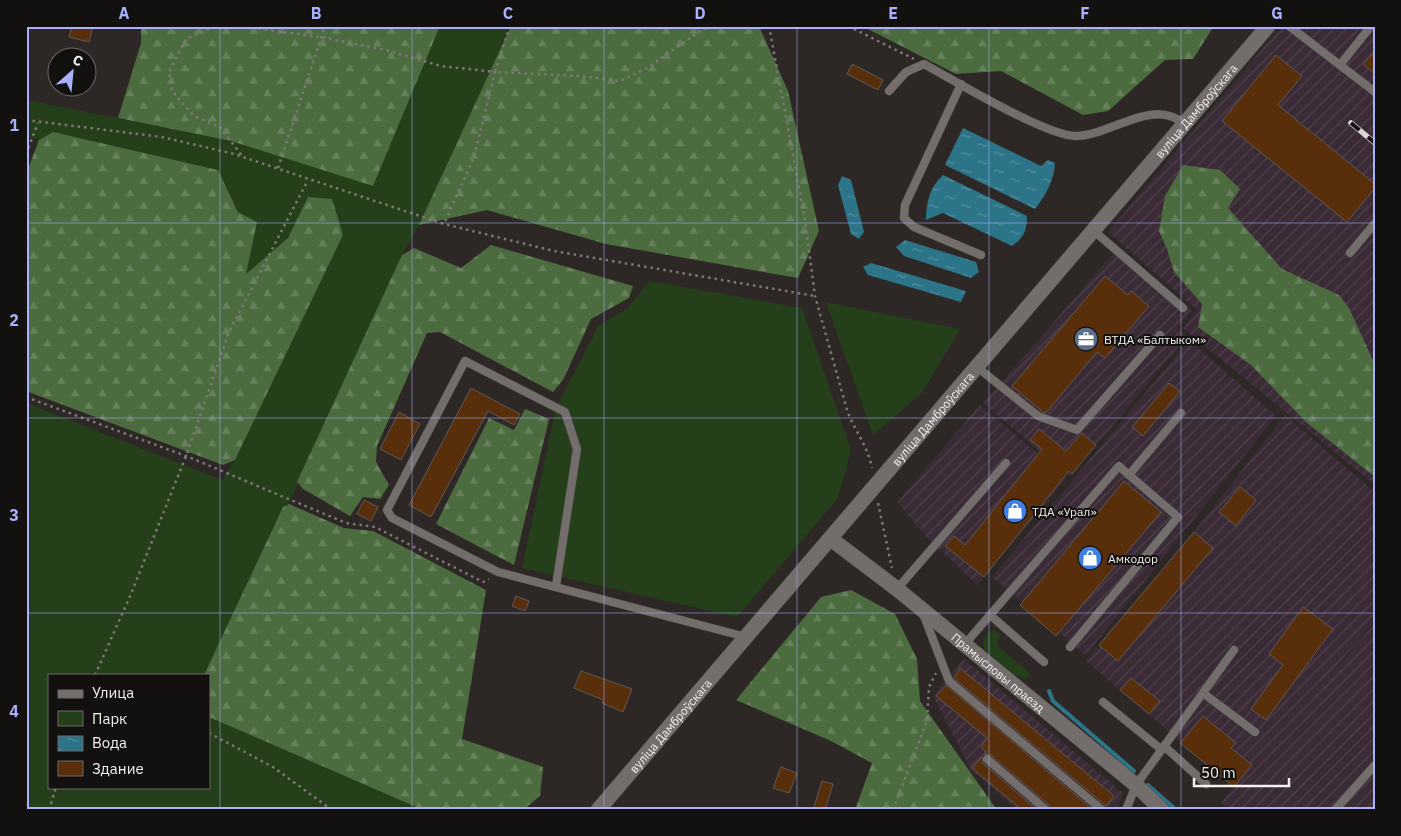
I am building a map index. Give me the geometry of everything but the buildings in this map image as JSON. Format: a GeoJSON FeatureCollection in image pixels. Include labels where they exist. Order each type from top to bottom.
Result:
{"type":"FeatureCollection","features":[{"type":"Feature","properties":{"kind":"street","name":"вуліца Дамброўскага"},"geometry":{"type":"LineString","coordinates":[[598,810],[1268,26]]}},
{"type":"Feature","properties":{"kind":"street","name":"Прамысловы праезд"},"geometry":{"type":"LineString","coordinates":[[831,539],[965,644],[1136,785],[1162,810]]}},
{"type":"Feature","properties":{"kind":"lane"},"geometry":{"type":"LineString","coordinates":[[1289,26],[1375,92]]}},
{"type":"Feature","properties":{"kind":"lane"},"geometry":{"type":"LineString","coordinates":[[1340,66],[1371,26]]}},
{"type":"Feature","properties":{"kind":"lane"},"geometry":{"type":"LineString","coordinates":[[889,91],[906,72],[924,64],[1050,130],[1075,136],[1099,132],[1125,121],[1151,114],[1174,116],[1185,124]]}},
{"type":"Feature","properties":{"kind":"lane"},"geometry":{"type":"LineString","coordinates":[[961,84],[905,204],[904,218],[914,227],[981,255]]}},
{"type":"Feature","properties":{"kind":"lane"},"geometry":{"type":"LineString","coordinates":[[1350,252],[1375,223]]}},
{"type":"Feature","properties":{"kind":"lane"},"geometry":{"type":"LineString","coordinates":[[1094,231],[1183,308]]}},
{"type":"Feature","properties":{"kind":"lane"},"geometry":{"type":"LineString","coordinates":[[977,367],[1038,416],[1077,430],[1160,335]]}},
{"type":"Feature","properties":{"kind":"lane"},"geometry":{"type":"LineString","coordinates":[[556,586],[578,449],[565,412],[465,361],[387,510],[392,518],[498,572],[746,637]]}},
{"type":"Feature","properties":{"kind":"lane"},"geometry":{"type":"LineString","coordinates":[[1128,475],[1181,413]]}},
{"type":"Feature","properties":{"kind":"lane"},"geometry":{"type":"LineString","coordinates":[[897,589],[1006,463]]}},
{"type":"Feature","properties":{"kind":"lane"},"geometry":{"type":"LineString","coordinates":[[965,644],[1118,466],[1178,517],[1070,647]]}},
{"type":"Feature","properties":{"kind":"lane"},"geometry":{"type":"LineString","coordinates":[[922,609],[949,681],[1102,810]]}},
{"type":"Feature","properties":{"kind":"lane"},"geometry":{"type":"LineString","coordinates":[[990,615],[1044,662]]}},
{"type":"Feature","properties":{"kind":"lane"},"geometry":{"type":"LineString","coordinates":[[1126,810],[1136,785],[1234,650]]}},
{"type":"Feature","properties":{"kind":"lane"},"geometry":{"type":"LineString","coordinates":[[1203,692],[1254,732]]}},
{"type":"Feature","properties":{"kind":"lane"},"geometry":{"type":"LineString","coordinates":[[1103,702],[1206,784]]}},
{"type":"Feature","properties":{"kind":"lane"},"geometry":{"type":"LineString","coordinates":[[987,759],[1046,810]]}},
{"type":"Feature","properties":{"kind":"lane"},"geometry":{"type":"LineString","coordinates":[[1335,810],[1375,765]]}},
{"type":"Feature","properties":{"kind":"path"},"geometry":{"type":"LineString","coordinates":[[215,26],[186,39],[169,72],[172,91],[194,116],[220,127],[243,157]]}},
{"type":"Feature","properties":{"kind":"path"},"geometry":{"type":"LineString","coordinates":[[239,26],[321,37],[386,50],[441,66],[495,72],[580,76],[620,81],[647,68],[703,29],[721,26]]}},
{"type":"Feature","properties":{"kind":"path"},"geometry":{"type":"LineString","coordinates":[[278,168],[325,26]]}},
{"type":"Feature","properties":{"kind":"path"},"geometry":{"type":"LineString","coordinates":[[444,224],[474,157],[495,72],[510,26]]}},
{"type":"Feature","properties":{"kind":"path"},"geometry":{"type":"LineString","coordinates":[[769,26],[805,220],[814,296],[847,410],[852,423],[868,449]]}},
{"type":"Feature","properties":{"kind":"path"},"geometry":{"type":"LineString","coordinates":[[848,26],[924,64]]}},
{"type":"Feature","properties":{"kind":"path"},"geometry":{"type":"LineString","coordinates":[[26,120],[162,137],[243,157],[444,224],[554,251],[814,296]]}},
{"type":"Feature","properties":{"kind":"path"},"geometry":{"type":"LineString","coordinates":[[26,154],[38,123]]}},
{"type":"Feature","properties":{"kind":"path"},"geometry":{"type":"LineString","coordinates":[[96,674],[131,594],[186,456],[228,332],[308,180]]}},
{"type":"Feature","properties":{"kind":"path"},"geometry":{"type":"LineString","coordinates":[[26,397],[186,456],[346,522],[375,527],[483,582],[498,572]]}},
{"type":"Feature","properties":{"kind":"path"},"geometry":{"type":"LineString","coordinates":[[875,486],[897,589]]}},
{"type":"Feature","properties":{"kind":"path"},"geometry":{"type":"LineString","coordinates":[[893,810],[926,720],[929,687],[941,660]]}},
{"type":"Feature","properties":{"kind":"path"},"geometry":{"type":"LineString","coordinates":[[210,734],[273,767],[332,810]]}},
{"type":"Feature","properties":{"kind":"path"},"geometry":{"type":"LineString","coordinates":[[48,810],[56,788]]}},
{"type":"Feature","properties":{"kind":"shaded area"},"geometry":{"type":"Polygon","coordinates":[[[1278,26],[1375,26],[1375,485],[1183,328],[1197,310],[1108,232],[1278,30],[1278,26]]]}},
{"type":"Feature","properties":{"kind":"shaded area"},"geometry":{"type":"Polygon","coordinates":[[[1119,247],[1192,311],[1177,328],[1187,336],[1070,477],[983,403],[1119,247]]]}},
{"type":"Feature","properties":{"kind":"shaded area"},"geometry":{"type":"Polygon","coordinates":[[[1189,340],[1276,416],[1086,655],[992,577],[1189,340]]]}},
{"type":"Feature","properties":{"kind":"shaded area"},"geometry":{"type":"Polygon","coordinates":[[[980,405],[1067,478],[977,585],[926,536],[897,502],[980,405]]]}},
{"type":"Feature","properties":{"kind":"shaded area"},"geometry":{"type":"Polygon","coordinates":[[[1285,415],[1375,492],[1375,621],[1288,723],[1375,623],[1375,810],[1229,810],[1221,803],[1234,787],[1086,661],[1194,532],[1285,415]]]}},
{"type":"Feature","properties":{"kind":"shaded area"},"geometry":{"type":"Polygon","coordinates":[[[964,659],[1123,793],[1117,810],[1018,810],[971,770],[933,696],[964,659]]]}},
{"type":"Feature","properties":{"kind":"green space"},"geometry":{"type":"Polygon","coordinates":[[[141,26],[440,26],[373,186],[231,141],[118,118],[141,43],[141,26]]]}},
{"type":"Feature","properties":{"kind":"green space"},"geometry":{"type":"Polygon","coordinates":[[[440,26],[511,26],[419,225],[402,255],[289,504],[283,507],[204,674],[48,674],[48,788],[210,788],[210,717],[423,810],[26,810],[26,403],[222,480],[235,460],[343,235],[337,219],[308,197],[288,238],[246,274],[239,212],[218,170],[53,132],[39,140],[26,136],[26,100],[231,141],[373,186],[440,26]]]}},
{"type":"Feature","properties":{"kind":"green space"},"geometry":{"type":"Polygon","coordinates":[[[511,26],[759,26],[788,91],[819,231],[798,278],[606,244],[487,210],[419,225],[511,26]]]}},
{"type":"Feature","properties":{"kind":"green space"},"geometry":{"type":"Polygon","coordinates":[[[862,26],[1214,26],[1193,59],[1165,60],[1108,111],[1083,115],[1001,71],[956,74],[862,26]]]}},
{"type":"Feature","properties":{"kind":"green space"},"geometry":{"type":"Polygon","coordinates":[[[53,132],[218,170],[238,212],[257,222],[246,274],[288,238],[308,197],[332,199],[343,235],[235,460],[223,465],[26,391],[26,174],[39,140],[53,132]]]}},
{"type":"Feature","properties":{"kind":"green space"},"geometry":{"type":"Polygon","coordinates":[[[1183,165],[1220,170],[1240,189],[1228,208],[1282,269],[1339,295],[1349,308],[1375,365],[1375,477],[1306,422],[1251,365],[1198,327],[1202,304],[1174,272],[1159,231],[1165,196],[1183,165]]]}},
{"type":"Feature","properties":{"kind":"green space"},"geometry":{"type":"Polygon","coordinates":[[[491,245],[633,286],[629,298],[591,319],[563,380],[553,392],[440,332],[427,333],[377,446],[376,462],[389,485],[380,499],[363,497],[350,516],[303,489],[297,482],[402,255],[414,248],[461,268],[491,245]]]}},
{"type":"Feature","properties":{"kind":"green space"},"geometry":{"type":"Polygon","coordinates":[[[649,281],[802,308],[851,450],[838,498],[737,617],[522,568],[556,408],[599,325],[627,309],[649,281]]]}},
{"type":"Feature","properties":{"kind":"green space"},"geometry":{"type":"Polygon","coordinates":[[[826,302],[960,329],[922,393],[873,435],[826,302]]]}},
{"type":"Feature","properties":{"kind":"green space"},"geometry":{"type":"Polygon","coordinates":[[[525,409],[549,419],[514,565],[436,524],[489,418],[514,430],[525,409]]]}},
{"type":"Feature","properties":{"kind":"green space"},"geometry":{"type":"Polygon","coordinates":[[[289,504],[344,528],[373,531],[486,590],[462,739],[543,767],[540,796],[523,810],[423,810],[210,717],[210,674],[204,674],[283,507],[289,504]]]}},
{"type":"Feature","properties":{"kind":"green space"},"geometry":{"type":"Polygon","coordinates":[[[851,590],[895,614],[917,659],[920,701],[997,810],[855,810],[872,763],[831,741],[736,700],[821,597],[851,590]]]}},
{"type":"Feature","properties":{"kind":"green space"},"geometry":{"type":"Polygon","coordinates":[[[994,630],[1000,634],[997,645],[1031,674],[1026,679],[1010,673],[984,649],[983,643],[986,634],[994,630]]]}},
{"type":"Feature","properties":{"kind":"water"},"geometry":{"type":"Polygon","coordinates":[[[963,128],[1041,166],[1048,160],[1055,163],[1049,187],[1035,209],[945,165],[963,128]]]}},
{"type":"Feature","properties":{"kind":"water"},"geometry":{"type":"Polygon","coordinates":[[[943,175],[1027,216],[1022,237],[1012,246],[943,213],[926,220],[930,195],[943,175]]]}},
{"type":"Feature","properties":{"kind":"water"},"geometry":{"type":"Polygon","coordinates":[[[842,176],[851,180],[864,232],[859,239],[851,234],[838,185],[842,176]]]}},
{"type":"Feature","properties":{"kind":"water"},"geometry":{"type":"Polygon","coordinates":[[[905,240],[976,262],[979,272],[971,278],[904,256],[896,247],[905,240]]]}},
{"type":"Feature","properties":{"kind":"water"},"geometry":{"type":"Polygon","coordinates":[[[871,263],[966,291],[961,302],[868,275],[863,267],[871,263]]]}},
{"type":"Feature","properties":{"kind":"waterway"},"geometry":{"type":"LineString","coordinates":[[1049,691],[1053,701],[1134,771]]}},
{"type":"Feature","properties":{"kind":"waterway"},"geometry":{"type":"LineString","coordinates":[[1148,785],[1176,810]]}},
{"type":"Feature","properties":{"kind":"railway"},"geometry":{"type":"LineString","coordinates":[[1351,123],[1375,143]]}},
{"type":"Feature","properties":{"kind":"place","name":"ВТДА «Балтыком»"},"geometry":{"type":"Point","coordinates":[1086,339]}},
{"type":"Feature","properties":{"kind":"place","name":"ТДА «Урал»"},"geometry":{"type":"Point","coordinates":[1015,511]}},
{"type":"Feature","properties":{"kind":"place","name":"Амкодор"},"geometry":{"type":"Point","coordinates":[1090,558]}}]}
